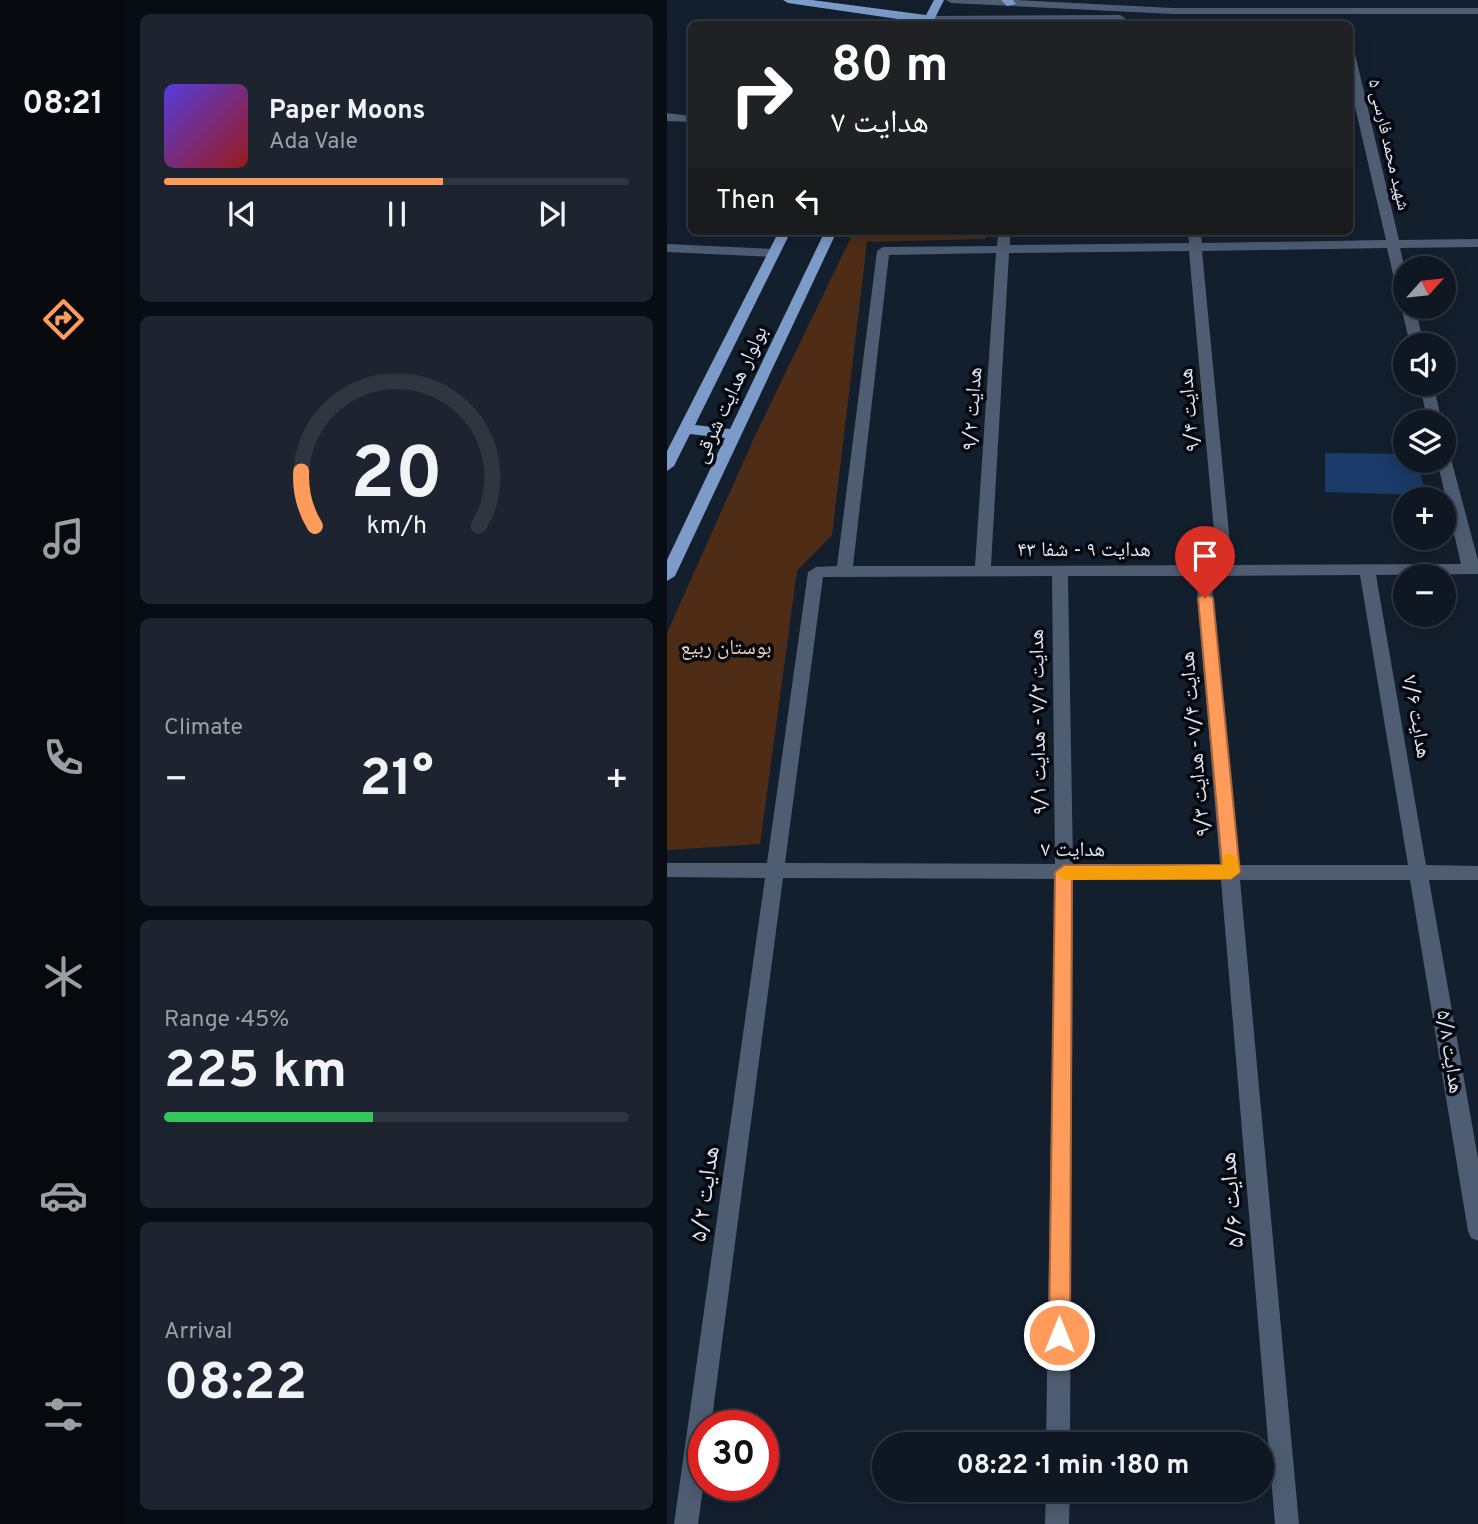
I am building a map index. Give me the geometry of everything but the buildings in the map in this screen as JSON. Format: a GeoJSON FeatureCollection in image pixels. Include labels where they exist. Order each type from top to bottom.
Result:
{"type":"FeatureCollection","features":[{"type":"Feature","properties":{"kind":"main road"},"geometry":{"type":"LineString","coordinates":[[788,0],[924,21]]}},
{"type":"Feature","properties":{"kind":"main road"},"geometry":{"type":"LineString","coordinates":[[880,21],[892,0]]}},
{"type":"Feature","properties":{"kind":"main road"},"geometry":{"type":"LineString","coordinates":[[929,21],[939,0]]}},
{"type":"Feature","properties":{"kind":"main road","name":"بولوار هدایت شرقی"},"geometry":{"type":"LineString","coordinates":[[667,466],[783,235]]}},
{"type":"Feature","properties":{"kind":"main road","name":"بولوار هدایت شرقی"},"geometry":{"type":"LineString","coordinates":[[667,576],[829,235]]}},
{"type":"Feature","properties":{"kind":"main road"},"geometry":{"type":"LineString","coordinates":[[686,429],[735,435]]}},
{"type":"Feature","properties":{"kind":"street"},"geometry":{"type":"LineString","coordinates":[[951,0],[1172,11]]}},
{"type":"Feature","properties":{"kind":"street"},"geometry":{"type":"LineString","coordinates":[[982,21],[1141,18],[1198,6],[1339,5],[1478,11]]}},
{"type":"Feature","properties":{"kind":"street"},"geometry":{"type":"LineString","coordinates":[[1172,11],[1173,21]]}},
{"type":"Feature","properties":{"kind":"street","name":"شهید محمد فارسی ۵"},"geometry":{"type":"LineString","coordinates":[[1353,71],[1396,256]]}},
{"type":"Feature","properties":{"kind":"street"},"geometry":{"type":"LineString","coordinates":[[667,117],[688,119]]}},
{"type":"Feature","properties":{"kind":"street","name":"هدایت ۹/۲"},"geometry":{"type":"LineString","coordinates":[[983,571],[1004,235]]}},
{"type":"Feature","properties":{"kind":"street","name":"هدایت ۹/۴"},"geometry":{"type":"LineString","coordinates":[[1194,235],[1225,570]]}},
{"type":"Feature","properties":{"kind":"street"},"geometry":{"type":"LineString","coordinates":[[844,572],[883,251],[1478,243]]}},
{"type":"Feature","properties":{"kind":"street"},"geometry":{"type":"LineString","coordinates":[[667,248],[774,253]]}},
{"type":"Feature","properties":{"kind":"street"},"geometry":{"type":"LineString","coordinates":[[1448,473],[1474,569]]}},
{"type":"Feature","properties":{"kind":"street","name":"هدایت ۹ - شفا ۴۳"},"geometry":{"type":"LineString","coordinates":[[816,572],[1474,569]]}},
{"type":"Feature","properties":{"kind":"street","name":"هدایت ۷/۴ - هدایت ۹/۳"},"geometry":{"type":"LineString","coordinates":[[1203,570],[1231,872]]}},
{"type":"Feature","properties":{"kind":"street","name":"هدایت ۷/۶"},"geometry":{"type":"LineString","coordinates":[[1367,570],[1419,872]]}},
{"type":"Feature","properties":{"kind":"street","name":"هدایت ۷/۲ - هدایت ۹/۱"},"geometry":{"type":"LineString","coordinates":[[1058,1432],[1064,872],[1060,571]]}},
{"type":"Feature","properties":{"kind":"street","name":"هدایت ۵/۲"},"geometry":{"type":"LineString","coordinates":[[686,1524],[816,572]]}},
{"type":"Feature","properties":{"kind":"street","name":"هدایت ۷"},"geometry":{"type":"LineString","coordinates":[[667,870],[1478,873]]}},
{"type":"Feature","properties":{"kind":"street","name":"هدایت ۵/۶"},"geometry":{"type":"LineString","coordinates":[[1231,872],[1287,1524]]}},
{"type":"Feature","properties":{"kind":"street","name":"هدایت ۵/۸"},"geometry":{"type":"LineString","coordinates":[[1419,872],[1478,1231]]}},
{"type":"Feature","properties":{"kind":"street"},"geometry":{"type":"LineString","coordinates":[[1057,1524],[1058,1502]]}},
{"type":"Feature","properties":{"kind":"green space","name":"بوستان ربیع"},"geometry":{"type":"Polygon","coordinates":[[[852,235],[986,235],[986,239],[867,242],[832,535],[797,571],[760,844],[667,850],[667,633],[755,436],[852,235]]]}},
{"type":"Feature","properties":{"kind":"slow traffic"},"geometry":{"type":"LineString","coordinates":[[1064,874],[1231,872],[1230,860]]}},
{"type":"Feature","properties":{"kind":"route"},"geometry":{"type":"LineString","coordinates":[[1059,1335],[1064,872],[1231,872],[1205,598]]}}]}
